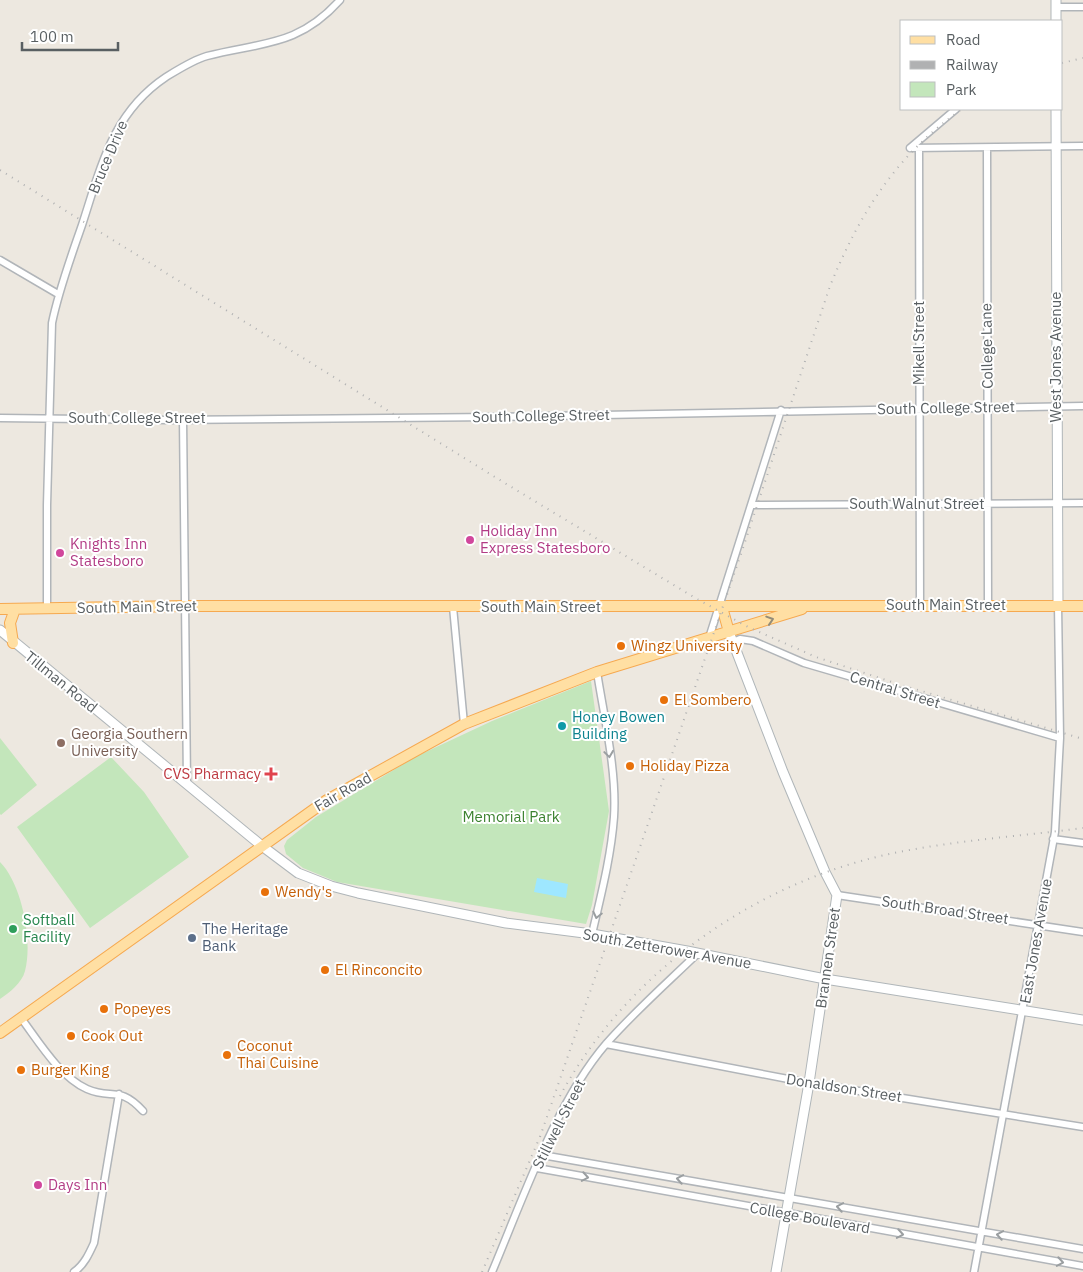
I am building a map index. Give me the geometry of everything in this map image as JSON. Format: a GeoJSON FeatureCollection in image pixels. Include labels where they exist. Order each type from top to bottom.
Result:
{"type":"FeatureCollection","features":[{"type":"Feature","properties":{"kind":"main road","name":"South Main Street"},"geometry":{"type":"LineString","coordinates":[[0,609],[184,606],[1083,606]]}},
{"type":"Feature","properties":{"kind":"main road","name":"Fair Road"},"geometry":{"type":"LineString","coordinates":[[0,1033],[327,800],[464,724],[597,672],[709,638],[731,637],[810,606]]}},
{"type":"Feature","properties":{"kind":"main road"},"geometry":{"type":"LineString","coordinates":[[720,607],[731,637]]}},
{"type":"Feature","properties":{"kind":"main road"},"geometry":{"type":"LineString","coordinates":[[13,643],[10,623],[15,609]]}},
{"type":"Feature","properties":{"kind":"street","name":"Bruce Drive"},"geometry":{"type":"LineString","coordinates":[[47,608],[52,323],[58,294],[99,170],[119,125],[133,105],[153,86],[179,69],[206,56],[268,45],[289,37],[319,19],[340,0]]}},
{"type":"Feature","properties":{"kind":"street"},"geometry":{"type":"LineString","coordinates":[[1056,20],[1056,4],[1083,7]]}},
{"type":"Feature","properties":{"kind":"street"},"geometry":{"type":"LineString","coordinates":[[955,110],[910,148],[1083,146]]}},
{"type":"Feature","properties":{"kind":"street","name":"West Jones Avenue"},"geometry":{"type":"LineString","coordinates":[[1056,110],[1056,503],[1058,606]]}},
{"type":"Feature","properties":{"kind":"street","name":"Mikell Street"},"geometry":{"type":"LineString","coordinates":[[919,148],[920,606]]}},
{"type":"Feature","properties":{"kind":"street","name":"College Lane"},"geometry":{"type":"LineString","coordinates":[[987,148],[988,605]]}},
{"type":"Feature","properties":{"kind":"street"},"geometry":{"type":"LineString","coordinates":[[0,260],[58,294]]}},
{"type":"Feature","properties":{"kind":"street","name":"South College Street"},"geometry":{"type":"LineString","coordinates":[[0,418],[504,417],[781,410],[1083,406]]}},
{"type":"Feature","properties":{"kind":"street"},"geometry":{"type":"LineString","coordinates":[[709,638],[781,410]]}},
{"type":"Feature","properties":{"kind":"street"},"geometry":{"type":"LineString","coordinates":[[183,419],[187,783]]}},
{"type":"Feature","properties":{"kind":"street","name":"South Walnut Street"},"geometry":{"type":"LineString","coordinates":[[752,505],[1083,503]]}},
{"type":"Feature","properties":{"kind":"street","name":"East Jones Avenue"},"geometry":{"type":"LineString","coordinates":[[974,1272],[1024,1010],[1057,812],[1060,738],[1058,606]]}},
{"type":"Feature","properties":{"kind":"street"},"geometry":{"type":"LineString","coordinates":[[454,607],[464,724]]}},
{"type":"Feature","properties":{"kind":"street","name":"Tillman Road"},"geometry":{"type":"LineString","coordinates":[[0,630],[13,643],[262,846]]}},
{"type":"Feature","properties":{"kind":"street","name":"Central Street"},"geometry":{"type":"LineString","coordinates":[[731,637],[753,641],[804,663],[1060,738]]}},
{"type":"Feature","properties":{"kind":"street","name":"Brannen Street"},"geometry":{"type":"LineString","coordinates":[[731,637],[795,800],[825,872],[837,894],[809,1083],[776,1272]]}},
{"type":"Feature","properties":{"kind":"street"},"geometry":{"type":"LineString","coordinates":[[592,934],[608,861],[614,815],[613,784],[597,672]]}},
{"type":"Feature","properties":{"kind":"street"},"geometry":{"type":"LineString","coordinates":[[1053,839],[1083,843]]}},
{"type":"Feature","properties":{"kind":"street","name":"South Zetterower Avenue"},"geometry":{"type":"LineString","coordinates":[[262,846],[298,873],[345,890],[506,923],[592,934],[825,979],[1083,1020]]}},
{"type":"Feature","properties":{"kind":"street","name":"South Broad Street"},"geometry":{"type":"LineString","coordinates":[[837,894],[1083,932]]}},
{"type":"Feature","properties":{"kind":"street","name":"Stillwell Street"},"geometry":{"type":"LineString","coordinates":[[492,1272],[542,1156],[566,1106],[606,1044],[698,953]]}},
{"type":"Feature","properties":{"kind":"street"},"geometry":{"type":"LineString","coordinates":[[21,1018],[64,1072],[87,1089],[119,1094],[132,1100],[143,1111]]}},
{"type":"Feature","properties":{"kind":"street","name":"Donaldson Street"},"geometry":{"type":"LineString","coordinates":[[606,1044],[809,1083],[1083,1128]]}},
{"type":"Feature","properties":{"kind":"street"},"geometry":{"type":"LineString","coordinates":[[79,1271],[94,1243],[119,1094]]}},
{"type":"Feature","properties":{"kind":"street","name":"College Boulevard"},"geometry":{"type":"LineString","coordinates":[[542,1156],[1083,1249]]}},
{"type":"Feature","properties":{"kind":"street","name":"College Boulevard"},"geometry":{"type":"LineString","coordinates":[[537,1168],[1083,1266]]}},
{"type":"Feature","properties":{"kind":"green space","name":"Memorial Park"},"geometry":{"type":"Polygon","coordinates":[[[591,681],[609,811],[592,905],[586,924],[337,882],[303,868],[286,854],[284,846],[287,840],[316,817],[415,757],[492,721],[591,681]]]}},
{"type":"Feature","properties":{"kind":"green space"},"geometry":{"type":"Polygon","coordinates":[[[0,738],[37,785],[1,815],[0,814],[0,738]]]}},
{"type":"Feature","properties":{"kind":"green space"},"geometry":{"type":"Polygon","coordinates":[[[111,757],[144,792],[189,857],[90,928],[17,827],[111,757]]]}},
{"type":"Feature","properties":{"kind":"green space","name":"Softball Facility"},"geometry":{"type":"Polygon","coordinates":[[[0,862],[8,872],[20,898],[28,944],[25,971],[21,980],[0,999],[0,862]]]}},
{"type":"Feature","properties":{"kind":"water"},"geometry":{"type":"Polygon","coordinates":[[[537,878],[568,884],[566,898],[534,892],[537,878]]]}},
{"type":"Feature","properties":{"kind":"railway"},"geometry":{"type":"LineString","coordinates":[[1063,63],[1083,58]]}},
{"type":"Feature","properties":{"kind":"railway"},"geometry":{"type":"LineString","coordinates":[[540,1137],[741,554],[830,286],[854,234],[882,187],[918,146],[961,110]]}},
{"type":"Feature","properties":{"kind":"railway"},"geometry":{"type":"LineString","coordinates":[[0,170],[503,482],[697,599],[748,627],[816,657],[898,684],[1083,739]]}},
{"type":"Feature","properties":{"kind":"railway"},"geometry":{"type":"LineString","coordinates":[[560,1096],[588,1050],[622,1009],[660,971],[703,937],[749,908],[797,884],[847,865],[899,852],[968,841],[1083,828]]}},
{"type":"Feature","properties":{"kind":"railway"},"geometry":{"type":"LineString","coordinates":[[482,1272],[542,1132]]}},
{"type":"Feature","properties":{"kind":"place","name":"Holiday Inn Express Statesboro"},"geometry":{"type":"Point","coordinates":[470,540]}},
{"type":"Feature","properties":{"kind":"place","name":"Knights Inn Statesboro"},"geometry":{"type":"Point","coordinates":[60,553]}},
{"type":"Feature","properties":{"kind":"place","name":"Wingz University"},"geometry":{"type":"Point","coordinates":[621,646]}},
{"type":"Feature","properties":{"kind":"place","name":"El Sombero"},"geometry":{"type":"Point","coordinates":[664,700]}},
{"type":"Feature","properties":{"kind":"place","name":"Honey Bowen Building"},"geometry":{"type":"Point","coordinates":[562,726]}},
{"type":"Feature","properties":{"kind":"place","name":"Georgia Southern University"},"geometry":{"type":"Point","coordinates":[61,743]}},
{"type":"Feature","properties":{"kind":"place","name":"Holiday Pizza"},"geometry":{"type":"Point","coordinates":[630,766]}},
{"type":"Feature","properties":{"kind":"place","name":"CVS Pharmacy"},"geometry":{"type":"Point","coordinates":[271,774]}},
{"type":"Feature","properties":{"kind":"place","name":"Wendy's"},"geometry":{"type":"Point","coordinates":[265,892]}},
{"type":"Feature","properties":{"kind":"place","name":"Softball Facility"},"geometry":{"type":"Point","coordinates":[13,929]}},
{"type":"Feature","properties":{"kind":"place","name":"The Heritage Bank"},"geometry":{"type":"Point","coordinates":[192,938]}},
{"type":"Feature","properties":{"kind":"place","name":"El Rinconcito"},"geometry":{"type":"Point","coordinates":[325,970]}},
{"type":"Feature","properties":{"kind":"place","name":"Popeyes"},"geometry":{"type":"Point","coordinates":[104,1009]}},
{"type":"Feature","properties":{"kind":"place","name":"Cook Out"},"geometry":{"type":"Point","coordinates":[71,1036]}},
{"type":"Feature","properties":{"kind":"place","name":"Coconut Thai Cuisine"},"geometry":{"type":"Point","coordinates":[227,1055]}},
{"type":"Feature","properties":{"kind":"place","name":"Burger King"},"geometry":{"type":"Point","coordinates":[21,1070]}},
{"type":"Feature","properties":{"kind":"place","name":"Days Inn"},"geometry":{"type":"Point","coordinates":[38,1185]}}]}
